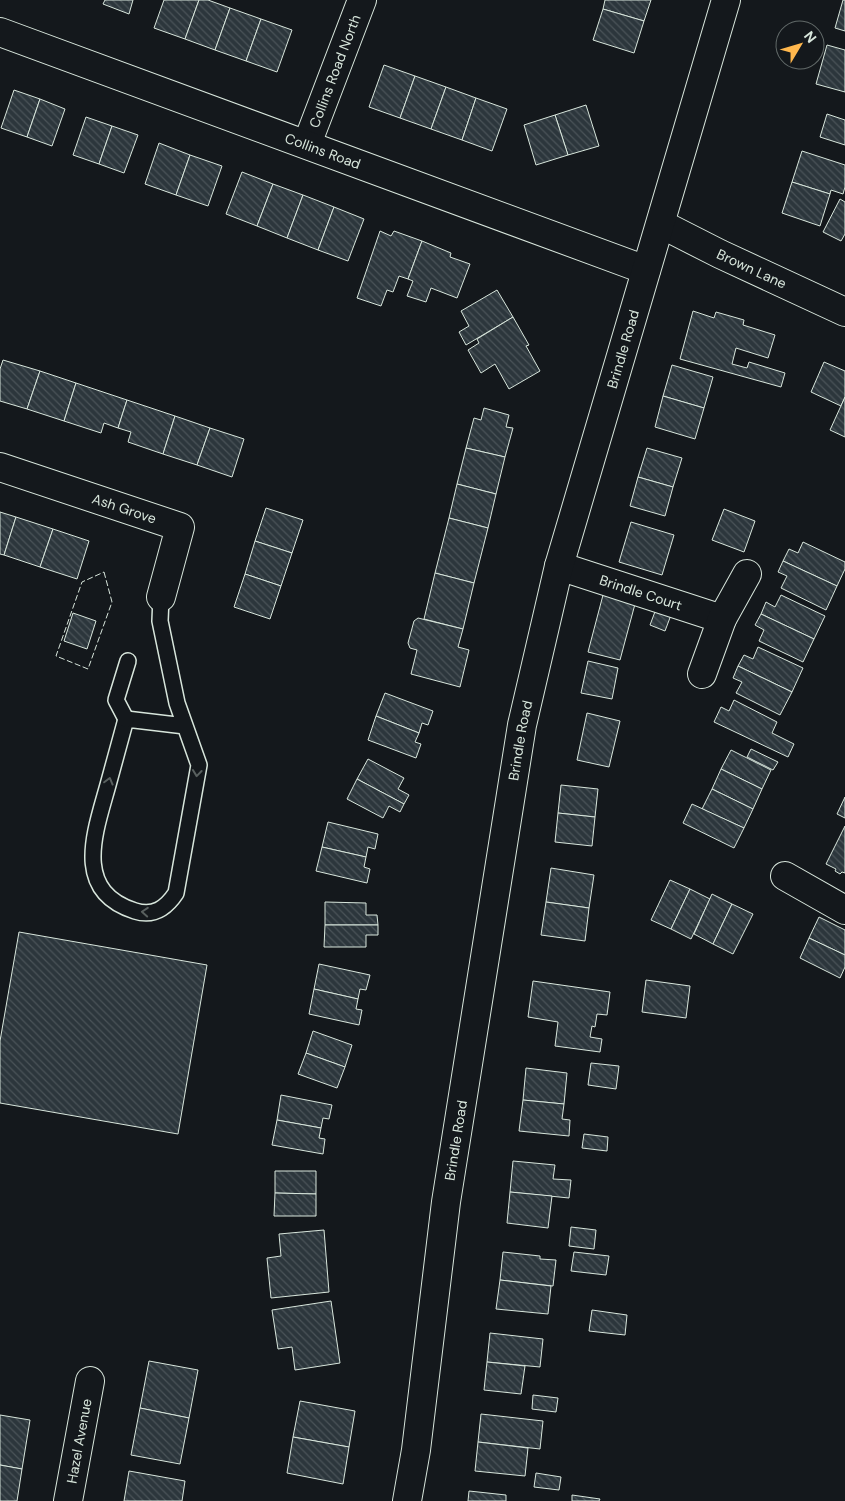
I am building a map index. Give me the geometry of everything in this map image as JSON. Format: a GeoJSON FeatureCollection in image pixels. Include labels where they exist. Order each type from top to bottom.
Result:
{"type":"FeatureCollection","features":[{"type":"Feature","properties":{"kind":"street","name":"Collins Road North"},"geometry":{"type":"LineString","coordinates":[[308,144],[362,0]]}},
{"type":"Feature","properties":{"kind":"street","name":"Brindle Road"},"geometry":{"type":"LineString","coordinates":[[407,1501],[416,1450],[446,1202],[522,725],[559,566],[726,0]]}},
{"type":"Feature","properties":{"kind":"street","name":"Collins Road"},"geometry":{"type":"LineString","coordinates":[[0,32],[646,270]]}},
{"type":"Feature","properties":{"kind":"street","name":"Brown Lane"},"geometry":{"type":"LineString","coordinates":[[660,224],[845,312]]}},
{"type":"Feature","properties":{"kind":"street","name":"Ash Grove"},"geometry":{"type":"LineString","coordinates":[[0,467],[180,527],[161,597]]}},
{"type":"Feature","properties":{"kind":"street","name":"Brindle Court"},"geometry":{"type":"LineString","coordinates":[[559,566],[722,619]]}},
{"type":"Feature","properties":{"kind":"street"},"geometry":{"type":"LineString","coordinates":[[702,674],[722,619],[747,574]]}},
{"type":"Feature","properties":{"kind":"street"},"geometry":{"type":"LineString","coordinates":[[785,876],[845,910]]}},
{"type":"Feature","properties":{"kind":"street","name":"Hazel Avenue"},"geometry":{"type":"LineString","coordinates":[[68,1501],[90,1381]]}},
{"type":"Feature","properties":{"kind":"lane"},"geometry":{"type":"LineString","coordinates":[[128,661],[116,700],[126,719],[99,817],[92,856],[95,876],[104,892],[118,903],[143,914],[167,907],[176,894],[198,765],[177,703],[160,621],[161,597]]}},
{"type":"Feature","properties":{"kind":"lane"},"geometry":{"type":"LineString","coordinates":[[126,719],[185,726]]}},
{"type":"Feature","properties":{"kind":"building"},"geometry":{"type":"Polygon","coordinates":[[[105,0],[133,0],[129,14],[103,4],[105,0]]]}},
{"type":"Feature","properties":{"kind":"building"},"geometry":{"type":"Polygon","coordinates":[[[164,0],[199,0],[185,39],[154,28],[164,0]]]}},
{"type":"Feature","properties":{"kind":"building"},"geometry":{"type":"Polygon","coordinates":[[[199,0],[208,0],[230,8],[215,50],[185,39],[199,0]]]}},
{"type":"Feature","properties":{"kind":"building"},"geometry":{"type":"Polygon","coordinates":[[[605,0],[651,0],[644,21],[603,9],[605,0]]]}},
{"type":"Feature","properties":{"kind":"building"},"geometry":{"type":"Polygon","coordinates":[[[843,0],[845,0],[845,31],[835,28],[843,0]]]}},
{"type":"Feature","properties":{"kind":"building"},"geometry":{"type":"Polygon","coordinates":[[[230,8],[261,19],[246,61],[215,50],[230,8]]]}},
{"type":"Feature","properties":{"kind":"building"},"geometry":{"type":"Polygon","coordinates":[[[603,9],[644,21],[634,53],[593,40],[603,9]]]}},
{"type":"Feature","properties":{"kind":"building"},"geometry":{"type":"Polygon","coordinates":[[[261,19],[292,30],[277,72],[246,61],[261,19]]]}},
{"type":"Feature","properties":{"kind":"building"},"geometry":{"type":"Polygon","coordinates":[[[827,45],[845,50],[845,92],[816,84],[820,70],[825,70],[827,45]]]}},
{"type":"Feature","properties":{"kind":"building"},"geometry":{"type":"Polygon","coordinates":[[[384,65],[415,76],[400,118],[369,107],[384,65]]]}},
{"type":"Feature","properties":{"kind":"building"},"geometry":{"type":"Polygon","coordinates":[[[415,76],[446,87],[431,129],[400,118],[415,76]]]}},
{"type":"Feature","properties":{"kind":"building"},"geometry":{"type":"Polygon","coordinates":[[[446,87],[476,98],[462,140],[431,129],[446,87]]]}},
{"type":"Feature","properties":{"kind":"building"},"geometry":{"type":"Polygon","coordinates":[[[14,90],[40,99],[27,137],[1,128],[14,90]]]}},
{"type":"Feature","properties":{"kind":"building"},"geometry":{"type":"Polygon","coordinates":[[[476,98],[507,109],[492,151],[462,140],[476,98]]]}},
{"type":"Feature","properties":{"kind":"building"},"geometry":{"type":"Polygon","coordinates":[[[40,99],[65,109],[52,146],[27,137],[40,99]]]}},
{"type":"Feature","properties":{"kind":"building"},"geometry":{"type":"Polygon","coordinates":[[[586,105],[599,146],[568,155],[555,115],[586,105]]]}},
{"type":"Feature","properties":{"kind":"building"},"geometry":{"type":"Polygon","coordinates":[[[827,114],[845,120],[845,145],[820,137],[827,114]]]}},
{"type":"Feature","properties":{"kind":"building"},"geometry":{"type":"Polygon","coordinates":[[[555,115],[568,155],[536,165],[524,125],[555,115]]]}},
{"type":"Feature","properties":{"kind":"building"},"geometry":{"type":"Polygon","coordinates":[[[86,117],[112,126],[99,164],[73,155],[86,117]]]}},
{"type":"Feature","properties":{"kind":"building"},"geometry":{"type":"Polygon","coordinates":[[[112,126],[138,135],[124,173],[99,164],[112,126]]]}},
{"type":"Feature","properties":{"kind":"building"},"geometry":{"type":"Polygon","coordinates":[[[159,143],[190,155],[176,195],[145,184],[159,143]]]}},
{"type":"Feature","properties":{"kind":"building"},"geometry":{"type":"Polygon","coordinates":[[[802,151],[845,165],[845,187],[843,194],[831,190],[830,194],[792,182],[802,151]]]}},
{"type":"Feature","properties":{"kind":"building"},"geometry":{"type":"Polygon","coordinates":[[[190,155],[222,166],[208,206],[176,195],[190,155]]]}},
{"type":"Feature","properties":{"kind":"building"},"geometry":{"type":"Polygon","coordinates":[[[242,172],[273,184],[257,226],[226,214],[242,172]]]}},
{"type":"Feature","properties":{"kind":"building"},"geometry":{"type":"Polygon","coordinates":[[[792,182],[830,194],[820,226],[782,213],[792,182]]]}},
{"type":"Feature","properties":{"kind":"building"},"geometry":{"type":"Polygon","coordinates":[[[273,184],[303,195],[287,238],[257,226],[273,184]]]}},
{"type":"Feature","properties":{"kind":"building"},"geometry":{"type":"Polygon","coordinates":[[[303,195],[334,207],[318,250],[287,238],[303,195]]]}},
{"type":"Feature","properties":{"kind":"building"},"geometry":{"type":"Polygon","coordinates":[[[840,199],[845,202],[845,234],[841,241],[823,232],[840,199]]]}},
{"type":"Feature","properties":{"kind":"building"},"geometry":{"type":"Polygon","coordinates":[[[334,207],[364,219],[348,261],[318,250],[334,207]]]}},
{"type":"Feature","properties":{"kind":"building"},"geometry":{"type":"Polygon","coordinates":[[[380,231],[391,236],[394,231],[422,241],[408,279],[399,276],[393,292],[387,290],[381,306],[357,298],[380,231]]]}},
{"type":"Feature","properties":{"kind":"building"},"geometry":{"type":"Polygon","coordinates":[[[422,241],[451,253],[450,257],[470,264],[457,298],[431,288],[426,302],[407,296],[413,281],[408,279],[422,241]]]}},
{"type":"Feature","properties":{"kind":"building"},"geometry":{"type":"Polygon","coordinates":[[[497,290],[513,317],[466,345],[459,332],[469,326],[461,311],[497,290]]]}},
{"type":"Feature","properties":{"kind":"building"},"geometry":{"type":"Polygon","coordinates":[[[693,311],[714,318],[716,312],[744,320],[743,325],[775,335],[768,358],[736,348],[732,364],[747,368],[749,362],[785,373],[781,387],[680,359],[693,311]]]}},
{"type":"Feature","properties":{"kind":"building"},"geometry":{"type":"Polygon","coordinates":[[[513,317],[529,345],[526,346],[540,371],[509,389],[495,364],[481,373],[468,350],[479,343],[477,339],[513,317]]]}},
{"type":"Feature","properties":{"kind":"building"},"geometry":{"type":"Polygon","coordinates":[[[3,360],[40,371],[27,409],[0,401],[0,369],[3,360]]]}},
{"type":"Feature","properties":{"kind":"building"},"geometry":{"type":"Polygon","coordinates":[[[824,362],[845,371],[845,397],[841,406],[811,392],[824,362]]]}},
{"type":"Feature","properties":{"kind":"building"},"geometry":{"type":"Polygon","coordinates":[[[672,365],[713,377],[704,408],[663,396],[672,365]]]}},
{"type":"Feature","properties":{"kind":"building"},"geometry":{"type":"Polygon","coordinates":[[[40,371],[76,383],[64,421],[27,409],[40,371]]]}},
{"type":"Feature","properties":{"kind":"building"},"geometry":{"type":"Polygon","coordinates":[[[76,383],[127,400],[118,428],[104,423],[101,433],[64,421],[76,383]]]}},
{"type":"Feature","properties":{"kind":"building"},"geometry":{"type":"Polygon","coordinates":[[[663,396],[704,408],[695,439],[655,427],[663,396]]]}},
{"type":"Feature","properties":{"kind":"building"},"geometry":{"type":"Polygon","coordinates":[[[845,397],[845,437],[830,430],[845,397]]]}},
{"type":"Feature","properties":{"kind":"building"},"geometry":{"type":"Polygon","coordinates":[[[127,400],[175,416],[163,454],[128,442],[131,432],[118,428],[127,400]]]}},
{"type":"Feature","properties":{"kind":"building"},"geometry":{"type":"Polygon","coordinates":[[[484,408],[509,415],[506,427],[513,428],[505,457],[466,448],[474,418],[481,420],[484,408]]]}},
{"type":"Feature","properties":{"kind":"building"},"geometry":{"type":"Polygon","coordinates":[[[175,416],[210,428],[197,465],[163,454],[175,416]]]}},
{"type":"Feature","properties":{"kind":"building"},"geometry":{"type":"Polygon","coordinates":[[[210,428],[244,439],[232,477],[197,465],[210,428]]]}},
{"type":"Feature","properties":{"kind":"building"},"geometry":{"type":"Polygon","coordinates":[[[466,448],[505,457],[496,494],[457,484],[466,448]]]}},
{"type":"Feature","properties":{"kind":"building"},"geometry":{"type":"Polygon","coordinates":[[[647,448],[682,458],[673,487],[638,477],[647,448]]]}},
{"type":"Feature","properties":{"kind":"building"},"geometry":{"type":"Polygon","coordinates":[[[638,477],[673,487],[665,516],[630,506],[638,477]]]}},
{"type":"Feature","properties":{"kind":"building"},"geometry":{"type":"Polygon","coordinates":[[[457,484],[496,494],[488,528],[449,518],[457,484]]]}},
{"type":"Feature","properties":{"kind":"building"},"geometry":{"type":"Polygon","coordinates":[[[266,508],[303,520],[292,553],[255,541],[266,508]]]}},
{"type":"Feature","properties":{"kind":"building"},"geometry":{"type":"Polygon","coordinates":[[[724,509],[755,521],[744,552],[712,540],[724,509]]]}},
{"type":"Feature","properties":{"kind":"building"},"geometry":{"type":"Polygon","coordinates":[[[0,512],[16,517],[4,555],[0,554],[0,512]]]}},
{"type":"Feature","properties":{"kind":"building"},"geometry":{"type":"Polygon","coordinates":[[[16,517],[53,529],[40,567],[4,555],[16,517]]]}},
{"type":"Feature","properties":{"kind":"building"},"geometry":{"type":"Polygon","coordinates":[[[449,518],[488,528],[474,583],[435,573],[449,518]]]}},
{"type":"Feature","properties":{"kind":"building"},"geometry":{"type":"Polygon","coordinates":[[[631,522],[674,535],[662,575],[619,562],[631,522]]]}},
{"type":"Feature","properties":{"kind":"building"},"geometry":{"type":"Polygon","coordinates":[[[53,529],[89,541],[77,579],[40,567],[53,529]]]}},
{"type":"Feature","properties":{"kind":"building"},"geometry":{"type":"Polygon","coordinates":[[[255,541],[292,553],[281,586],[245,574],[255,541]]]}},
{"type":"Feature","properties":{"kind":"building"},"geometry":{"type":"Polygon","coordinates":[[[803,542],[845,562],[845,569],[837,586],[783,561],[789,549],[798,553],[803,542]]]}},
{"type":"Feature","properties":{"kind":"building"},"geometry":{"type":"Polygon","coordinates":[[[783,561],[837,586],[826,610],[781,588],[787,576],[778,572],[783,561]]]}},
{"type":"Feature","properties":{"kind":"building"},"geometry":{"type":"Polygon","coordinates":[[[435,573],[474,583],[463,629],[424,619],[435,573]]]}},
{"type":"Feature","properties":{"kind":"building"},"geometry":{"type":"Polygon","coordinates":[[[245,574],[281,586],[270,619],[234,607],[245,574]]]}},
{"type":"Feature","properties":{"kind":"building"},"geometry":{"type":"Polygon","coordinates":[[[603,595],[635,604],[620,660],[588,652],[603,595]]]}},
{"type":"Feature","properties":{"kind":"building"},"geometry":{"type":"Polygon","coordinates":[[[781,595],[825,616],[814,639],[761,614],[766,602],[775,607],[781,595]]]}},
{"type":"Feature","properties":{"kind":"building"},"geometry":{"type":"Polygon","coordinates":[[[656,609],[671,615],[665,631],[650,625],[656,609]]]}},
{"type":"Feature","properties":{"kind":"building"},"geometry":{"type":"Polygon","coordinates":[[[73,613],[96,621],[87,649],[64,641],[73,613]]]}},
{"type":"Feature","properties":{"kind":"building"},"geometry":{"type":"Polygon","coordinates":[[[761,614],[814,639],[803,662],[759,641],[764,630],[755,625],[761,614]]]}},
{"type":"Feature","properties":{"kind":"building"},"geometry":{"type":"Polygon","coordinates":[[[418,618],[463,629],[458,647],[469,650],[460,687],[411,674],[417,650],[410,648],[408,643],[414,621],[418,618]]]}},
{"type":"Feature","properties":{"kind":"building"},"geometry":{"type":"Polygon","coordinates":[[[758,647],[803,668],[792,692],[738,666],[744,655],[753,659],[758,647]]]}},
{"type":"Feature","properties":{"kind":"building"},"geometry":{"type":"Polygon","coordinates":[[[588,661],[618,668],[612,699],[581,693],[588,661]]]}},
{"type":"Feature","properties":{"kind":"building"},"geometry":{"type":"Polygon","coordinates":[[[738,666],[792,692],[780,715],[736,693],[742,682],[733,678],[738,666]]]}},
{"type":"Feature","properties":{"kind":"building"},"geometry":{"type":"Polygon","coordinates":[[[385,693],[433,711],[428,725],[422,723],[419,733],[376,716],[385,693]]]}},
{"type":"Feature","properties":{"kind":"building"},"geometry":{"type":"Polygon","coordinates":[[[734,700],[777,722],[772,733],[794,744],[788,757],[714,722],[721,707],[729,711],[734,700]]]}},
{"type":"Feature","properties":{"kind":"building"},"geometry":{"type":"Polygon","coordinates":[[[587,713],[620,721],[609,767],[577,760],[587,713]]]}},
{"type":"Feature","properties":{"kind":"building"},"geometry":{"type":"Polygon","coordinates":[[[376,716],[419,733],[415,742],[421,744],[416,758],[368,740],[376,716]]]}},
{"type":"Feature","properties":{"kind":"building"},"geometry":{"type":"Polygon","coordinates":[[[751,749],[778,762],[773,770],[747,757],[751,749]]]}},
{"type":"Feature","properties":{"kind":"building"},"geometry":{"type":"Polygon","coordinates":[[[731,750],[771,770],[762,789],[721,769],[731,750]]]}},
{"type":"Feature","properties":{"kind":"building"},"geometry":{"type":"Polygon","coordinates":[[[368,759],[404,778],[398,789],[409,795],[404,804],[357,779],[368,759]]]}},
{"type":"Feature","properties":{"kind":"building"},"geometry":{"type":"Polygon","coordinates":[[[721,769],[762,789],[753,809],[712,789],[721,769]]]}},
{"type":"Feature","properties":{"kind":"building"},"geometry":{"type":"Polygon","coordinates":[[[357,779],[404,804],[400,812],[389,806],[383,818],[347,799],[357,779]]]}},
{"type":"Feature","properties":{"kind":"building"},"geometry":{"type":"Polygon","coordinates":[[[561,785],[598,789],[595,817],[558,813],[561,785]]]}},
{"type":"Feature","properties":{"kind":"building"},"geometry":{"type":"Polygon","coordinates":[[[712,789],[753,809],[744,828],[702,809],[712,789]]]}},
{"type":"Feature","properties":{"kind":"building"},"geometry":{"type":"Polygon","coordinates":[[[845,797],[845,818],[837,814],[845,797]]]}},
{"type":"Feature","properties":{"kind":"building"},"geometry":{"type":"Polygon","coordinates":[[[692,804],[744,828],[734,848],[683,823],[692,804]]]}},
{"type":"Feature","properties":{"kind":"building"},"geometry":{"type":"Polygon","coordinates":[[[558,813],[595,817],[592,846],[555,842],[558,813]]]}},
{"type":"Feature","properties":{"kind":"building"},"geometry":{"type":"Polygon","coordinates":[[[328,822],[378,834],[375,849],[368,847],[366,857],[322,847],[328,822]]]}},
{"type":"Feature","properties":{"kind":"building"},"geometry":{"type":"Polygon","coordinates":[[[845,826],[845,873],[842,872],[840,874],[835,871],[836,869],[826,864],[845,826]]]}},
{"type":"Feature","properties":{"kind":"building"},"geometry":{"type":"Polygon","coordinates":[[[322,847],[366,857],[364,867],[370,869],[367,883],[316,871],[322,847]]]}},
{"type":"Feature","properties":{"kind":"building"},"geometry":{"type":"Polygon","coordinates":[[[551,868],[594,875],[589,908],[546,902],[551,868]]]}},
{"type":"Feature","properties":{"kind":"building"},"geometry":{"type":"Polygon","coordinates":[[[670,880],[690,889],[671,929],[651,920],[670,880]]]}},
{"type":"Feature","properties":{"kind":"building"},"geometry":{"type":"Polygon","coordinates":[[[690,889],[710,899],[691,939],[671,929],[690,889]]]}},
{"type":"Feature","properties":{"kind":"building"},"geometry":{"type":"Polygon","coordinates":[[[712,894],[732,904],[713,944],[694,934],[712,894]]]}},
{"type":"Feature","properties":{"kind":"building"},"geometry":{"type":"Polygon","coordinates":[[[325,902],[366,903],[366,915],[377,915],[378,925],[325,925],[325,902]]]}},
{"type":"Feature","properties":{"kind":"building"},"geometry":{"type":"Polygon","coordinates":[[[546,902],[589,908],[585,941],[541,935],[546,902]]]}},
{"type":"Feature","properties":{"kind":"building"},"geometry":{"type":"Polygon","coordinates":[[[732,904],[753,914],[733,954],[713,944],[732,904]]]}},
{"type":"Feature","properties":{"kind":"building"},"geometry":{"type":"Polygon","coordinates":[[[819,917],[845,930],[845,955],[809,938],[819,917]]]}},
{"type":"Feature","properties":{"kind":"building"},"geometry":{"type":"Polygon","coordinates":[[[325,925],[378,925],[378,935],[366,935],[366,947],[324,947],[325,925]]]}},
{"type":"Feature","properties":{"kind":"building"},"geometry":{"type":"Polygon","coordinates":[[[19,932],[207,965],[178,1134],[0,1103],[0,1041],[19,932]]]}},
{"type":"Feature","properties":{"kind":"building"},"geometry":{"type":"Polygon","coordinates":[[[809,938],[845,955],[845,967],[840,978],[800,958],[809,938]]]}},
{"type":"Feature","properties":{"kind":"building"},"geometry":{"type":"Polygon","coordinates":[[[319,964],[370,975],[366,990],[360,989],[358,999],[314,989],[319,964]]]}},
{"type":"Feature","properties":{"kind":"building"},"geometry":{"type":"Polygon","coordinates":[[[646,980],[690,986],[686,1018],[642,1012],[646,980]]]}},
{"type":"Feature","properties":{"kind":"building"},"geometry":{"type":"Polygon","coordinates":[[[533,981],[610,992],[607,1015],[597,1014],[595,1027],[592,1026],[590,1037],[602,1039],[600,1052],[555,1046],[558,1022],[528,1017],[533,981]]]}},
{"type":"Feature","properties":{"kind":"building"},"geometry":{"type":"Polygon","coordinates":[[[314,989],[358,999],[356,1009],[362,1010],[359,1025],[309,1014],[314,989]]]}},
{"type":"Feature","properties":{"kind":"building"},"geometry":{"type":"Polygon","coordinates":[[[313,1031],[352,1045],[345,1067],[306,1053],[313,1031]]]}},
{"type":"Feature","properties":{"kind":"building"},"geometry":{"type":"Polygon","coordinates":[[[306,1053],[345,1067],[337,1088],[298,1074],[306,1053]]]}},
{"type":"Feature","properties":{"kind":"building"},"geometry":{"type":"Polygon","coordinates":[[[591,1063],[619,1066],[616,1089],[588,1085],[591,1063]]]}},
{"type":"Feature","properties":{"kind":"building"},"geometry":{"type":"Polygon","coordinates":[[[526,1068],[567,1073],[564,1104],[523,1100],[526,1068]]]}},
{"type":"Feature","properties":{"kind":"building"},"geometry":{"type":"Polygon","coordinates":[[[281,1095],[332,1105],[329,1119],[323,1118],[321,1128],[277,1120],[281,1095]]]}},
{"type":"Feature","properties":{"kind":"building"},"geometry":{"type":"Polygon","coordinates":[[[523,1100],[564,1104],[562,1119],[570,1120],[569,1136],[519,1131],[523,1100]]]}},
{"type":"Feature","properties":{"kind":"building"},"geometry":{"type":"Polygon","coordinates":[[[277,1120],[321,1128],[319,1138],[325,1139],[323,1154],[272,1145],[277,1120]]]}},
{"type":"Feature","properties":{"kind":"building"},"geometry":{"type":"Polygon","coordinates":[[[584,1134],[608,1137],[607,1151],[582,1148],[584,1134]]]}},
{"type":"Feature","properties":{"kind":"building"},"geometry":{"type":"Polygon","coordinates":[[[513,1161],[555,1165],[553,1179],[571,1180],[569,1198],[510,1192],[513,1161]]]}},
{"type":"Feature","properties":{"kind":"building"},"geometry":{"type":"Polygon","coordinates":[[[275,1171],[316,1171],[316,1194],[275,1193],[275,1171]]]}},
{"type":"Feature","properties":{"kind":"building"},"geometry":{"type":"Polygon","coordinates":[[[510,1192],[552,1196],[548,1228],[507,1223],[510,1192]]]}},
{"type":"Feature","properties":{"kind":"building"},"geometry":{"type":"Polygon","coordinates":[[[275,1193],[316,1194],[316,1216],[274,1216],[275,1193]]]}},
{"type":"Feature","properties":{"kind":"building"},"geometry":{"type":"Polygon","coordinates":[[[571,1227],[596,1230],[594,1249],[569,1246],[571,1227]]]}},
{"type":"Feature","properties":{"kind":"building"},"geometry":{"type":"Polygon","coordinates":[[[324,1230],[329,1292],[271,1298],[267,1258],[281,1256],[279,1234],[324,1230]]]}},
{"type":"Feature","properties":{"kind":"building"},"geometry":{"type":"Polygon","coordinates":[[[503,1252],[540,1256],[540,1259],[556,1260],[553,1286],[500,1280],[503,1252]]]}},
{"type":"Feature","properties":{"kind":"building"},"geometry":{"type":"Polygon","coordinates":[[[574,1252],[609,1256],[606,1275],[571,1271],[574,1252]]]}},
{"type":"Feature","properties":{"kind":"building"},"geometry":{"type":"Polygon","coordinates":[[[500,1280],[551,1286],[548,1314],[496,1309],[500,1280]]]}},
{"type":"Feature","properties":{"kind":"building"},"geometry":{"type":"Polygon","coordinates":[[[331,1301],[340,1363],[295,1370],[292,1347],[278,1349],[272,1310],[331,1301]]]}},
{"type":"Feature","properties":{"kind":"building"},"geometry":{"type":"Polygon","coordinates":[[[592,1310],[627,1315],[625,1335],[589,1331],[592,1310]]]}},
{"type":"Feature","properties":{"kind":"building"},"geometry":{"type":"Polygon","coordinates":[[[490,1333],[543,1339],[540,1367],[487,1362],[490,1333]]]}},
{"type":"Feature","properties":{"kind":"building"},"geometry":{"type":"Polygon","coordinates":[[[149,1361],[198,1370],[189,1418],[140,1408],[149,1361]]]}},
{"type":"Feature","properties":{"kind":"building"},"geometry":{"type":"Polygon","coordinates":[[[487,1362],[525,1366],[521,1394],[484,1390],[487,1362]]]}},
{"type":"Feature","properties":{"kind":"building"},"geometry":{"type":"Polygon","coordinates":[[[533,1395],[558,1398],[556,1412],[532,1409],[533,1395]]]}},
{"type":"Feature","properties":{"kind":"building"},"geometry":{"type":"Polygon","coordinates":[[[300,1401],[355,1411],[349,1447],[293,1437],[300,1401]]]}},
{"type":"Feature","properties":{"kind":"building"},"geometry":{"type":"Polygon","coordinates":[[[140,1408],[189,1418],[180,1464],[131,1455],[140,1408]]]}},
{"type":"Feature","properties":{"kind":"building"},"geometry":{"type":"Polygon","coordinates":[[[481,1414],[543,1421],[540,1449],[478,1442],[481,1414]]]}},
{"type":"Feature","properties":{"kind":"building"},"geometry":{"type":"Polygon","coordinates":[[[0,1415],[30,1420],[22,1469],[0,1465],[0,1415]]]}},
{"type":"Feature","properties":{"kind":"building"},"geometry":{"type":"Polygon","coordinates":[[[293,1437],[349,1447],[343,1484],[287,1473],[293,1437]]]}},
{"type":"Feature","properties":{"kind":"building"},"geometry":{"type":"Polygon","coordinates":[[[478,1442],[528,1448],[525,1476],[475,1471],[478,1442]]]}},
{"type":"Feature","properties":{"kind":"building"},"geometry":{"type":"Polygon","coordinates":[[[0,1465],[22,1469],[17,1501],[0,1501],[0,1465]]]}},
{"type":"Feature","properties":{"kind":"building"},"geometry":{"type":"Polygon","coordinates":[[[129,1471],[185,1481],[182,1501],[124,1501],[129,1471]]]}},
{"type":"Feature","properties":{"kind":"building"},"geometry":{"type":"Polygon","coordinates":[[[536,1473],[561,1477],[559,1490],[534,1487],[536,1473]]]}},
{"type":"Feature","properties":{"kind":"building"},"geometry":{"type":"Polygon","coordinates":[[[469,1491],[506,1495],[506,1501],[468,1501],[469,1491]]]}},
{"type":"Feature","properties":{"kind":"building"},"geometry":{"type":"Polygon","coordinates":[[[572,1495],[600,1499],[599,1501],[572,1501],[572,1495]]]}},
{"type":"Feature","properties":{"kind":"fence"},"geometry":{"type":"LineString","coordinates":[[104,572],[112,602],[88,669],[56,656],[82,582],[104,572]]}}]}
